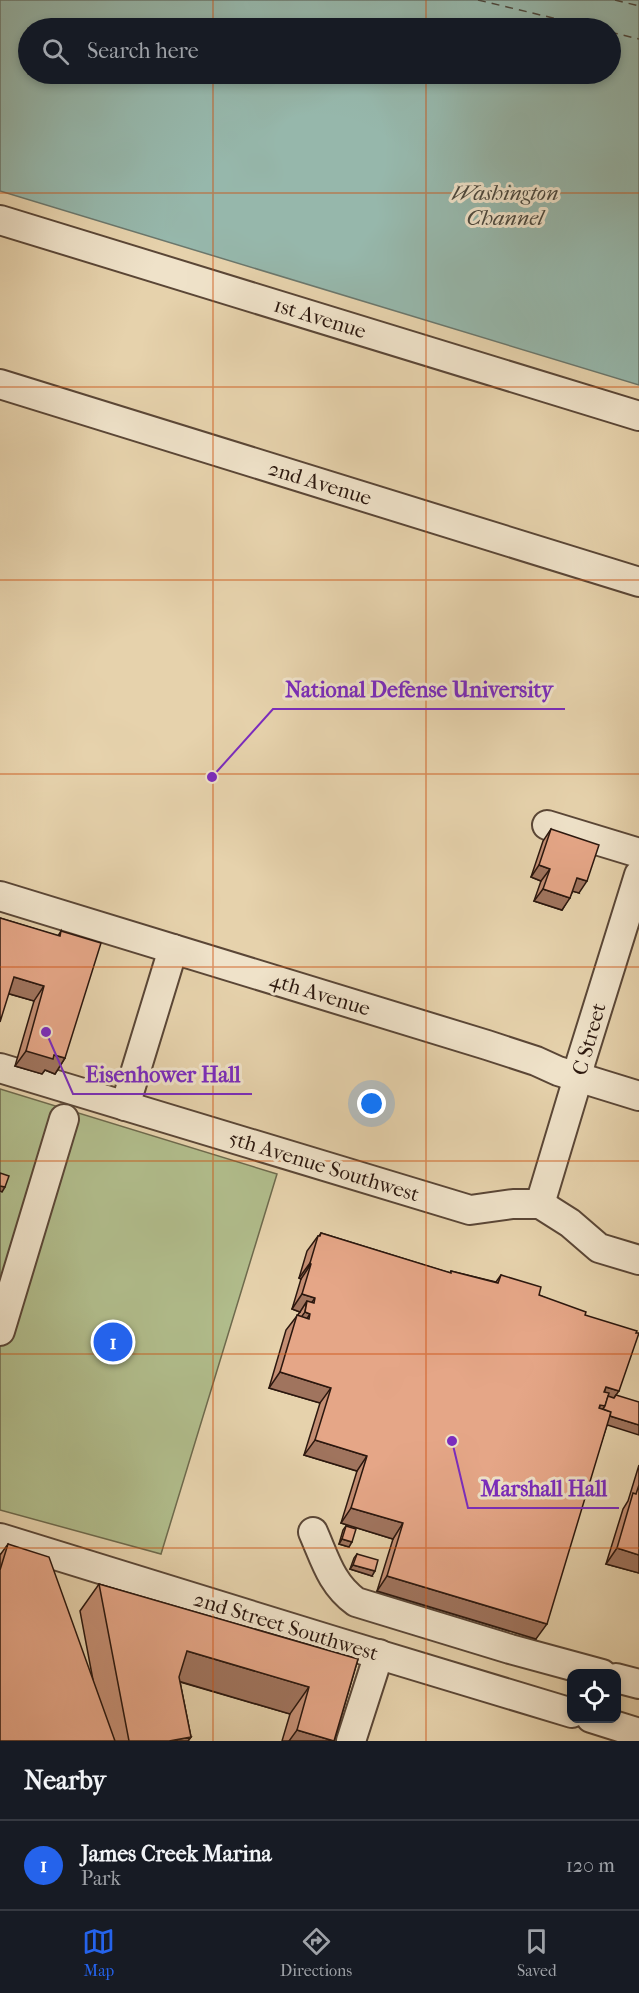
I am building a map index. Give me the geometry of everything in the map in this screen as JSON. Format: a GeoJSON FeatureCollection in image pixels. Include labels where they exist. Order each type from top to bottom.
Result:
{"type":"FeatureCollection","features":[{"type":"Feature","properties":{"kind":"street","name":"1st Avenue"},"geometry":{"type":"LineString","coordinates":[[0,220],[639,416]]}},
{"type":"Feature","properties":{"kind":"street","name":"2nd Avenue"},"geometry":{"type":"LineString","coordinates":[[0,384],[639,582]]}},
{"type":"Feature","properties":{"kind":"street"},"geometry":{"type":"LineString","coordinates":[[547,825],[639,853]]}},
{"type":"Feature","properties":{"kind":"street","name":"C Street"},"geometry":{"type":"LineString","coordinates":[[540,1203],[639,875]]}},
{"type":"Feature","properties":{"kind":"street","name":"4th Avenue"},"geometry":{"type":"LineString","coordinates":[[0,896],[487,1045],[639,1096]]}},
{"type":"Feature","properties":{"kind":"street"},"geometry":{"type":"LineString","coordinates":[[125,1106],[173,949]]}},
{"type":"Feature","properties":{"kind":"street","name":"5th Avenue Southwest"},"geometry":{"type":"LineString","coordinates":[[0,1068],[469,1210],[540,1203]]}},
{"type":"Feature","properties":{"kind":"street"},"geometry":{"type":"LineString","coordinates":[[0,1331],[64,1119]]}},
{"type":"Feature","properties":{"kind":"street"},"geometry":{"type":"LineString","coordinates":[[540,1203],[570,1223],[599,1248],[639,1260]]}},
{"type":"Feature","properties":{"kind":"street"},"geometry":{"type":"LineString","coordinates":[[313,1532],[333,1579],[342,1592],[356,1602],[584,1669]]}},
{"type":"Feature","properties":{"kind":"street","name":"2nd Street Southwest"},"geometry":{"type":"LineString","coordinates":[[0,1538],[567,1711]]}},
{"type":"Feature","properties":{"kind":"street"},"geometry":{"type":"LineString","coordinates":[[351,1741],[379,1654]]}},
{"type":"Feature","properties":{"kind":"street"},"geometry":{"type":"LineString","coordinates":[[621,1679],[639,1684]]}},
{"type":"Feature","properties":{"kind":"street"},"geometry":{"type":"LineString","coordinates":[[597,1727],[639,1733]]}},
{"type":"Feature","properties":{"kind":"green space"},"geometry":{"type":"Polygon","coordinates":[[[0,1089],[277,1174],[161,1554],[0,1510],[0,1089]]]}},
{"type":"Feature","properties":{"kind":"water","name":"Washington Channel"},"geometry":{"type":"Polygon","coordinates":[[[0,0],[639,0],[639,385],[0,191],[0,0]]]}},
{"type":"Feature","properties":{"kind":"building"},"geometry":{"type":"Polygon","coordinates":[[[551,829],[599,845],[587,881],[577,878],[570,898],[543,889],[550,869],[539,865],[551,829]]]}},
{"type":"Feature","properties":{"kind":"building"},"geometry":{"type":"Polygon","coordinates":[[[0,918],[60,936],[61,931],[101,943],[65,1058],[54,1055],[53,1059],[26,1051],[44,986],[14,977],[0,1022],[0,918]]]}},
{"type":"Feature","properties":{"kind":"building"},"geometry":{"type":"Polygon","coordinates":[[[0,1173],[9,1176],[5,1187],[0,1186],[0,1173]]]}},
{"type":"Feature","properties":{"kind":"building"},"geometry":{"type":"Polygon","coordinates":[[[321,1233],[451,1273],[451,1271],[498,1283],[501,1275],[541,1287],[539,1295],[586,1312],[585,1315],[639,1333],[619,1391],[606,1387],[604,1392],[609,1393],[605,1406],[600,1405],[599,1408],[611,1412],[547,1624],[387,1576],[403,1523],[351,1508],[367,1456],[315,1440],[331,1388],[280,1372],[297,1315],[309,1319],[310,1314],[305,1312],[307,1301],[314,1303],[315,1298],[302,1294],[318,1236],[321,1233]]]}},
{"type":"Feature","properties":{"kind":"building"},"geometry":{"type":"Polygon","coordinates":[[[616,1395],[639,1402],[639,1425],[610,1416],[611,1412],[603,1409],[608,1396],[614,1398],[616,1395]]]}},
{"type":"Feature","properties":{"kind":"building"},"geometry":{"type":"Polygon","coordinates":[[[639,1485],[639,1555],[617,1548],[633,1493],[636,1494],[639,1485]]]}},
{"type":"Feature","properties":{"kind":"building"},"geometry":{"type":"Polygon","coordinates":[[[346,1526],[356,1529],[352,1542],[342,1539],[346,1526]]]}},
{"type":"Feature","properties":{"kind":"building"},"geometry":{"type":"Polygon","coordinates":[[[8,1544],[49,1557],[115,1741],[0,1741],[0,1570],[8,1544]]]}},
{"type":"Feature","properties":{"kind":"building"},"geometry":{"type":"Polygon","coordinates":[[[357,1554],[378,1560],[375,1571],[353,1565],[357,1554]]]}},
{"type":"Feature","properties":{"kind":"building"},"geometry":{"type":"Polygon","coordinates":[[[99,1584],[358,1659],[334,1741],[297,1730],[309,1687],[187,1651],[179,1677],[191,1737],[169,1741],[129,1741],[99,1584]]]}},
{"type":"Feature","properties":{"kind":"ferry route"},"geometry":{"type":"LineString","coordinates":[[478,0],[553,18]]}},
{"type":"Feature","properties":{"kind":"ferry route"},"geometry":{"type":"LineString","coordinates":[[615,0],[639,6]]}},
{"type":"Feature","properties":{"kind":"ferry route"},"geometry":{"type":"LineString","coordinates":[[621,35],[639,39]]}},
{"type":"Feature","properties":{"kind":"place","name":"National Defense University"},"geometry":{"type":"Point","coordinates":[212,777]}},
{"type":"Feature","properties":{"kind":"place","name":"Eisenhower Hall"},"geometry":{"type":"Point","coordinates":[46,1032]}},
{"type":"Feature","properties":{"kind":"place","name":"James Creek Marina"},"geometry":{"type":"Point","coordinates":[113,1342]}},
{"type":"Feature","properties":{"kind":"place","name":"Marshall Hall"},"geometry":{"type":"Point","coordinates":[452,1441]}}]}
